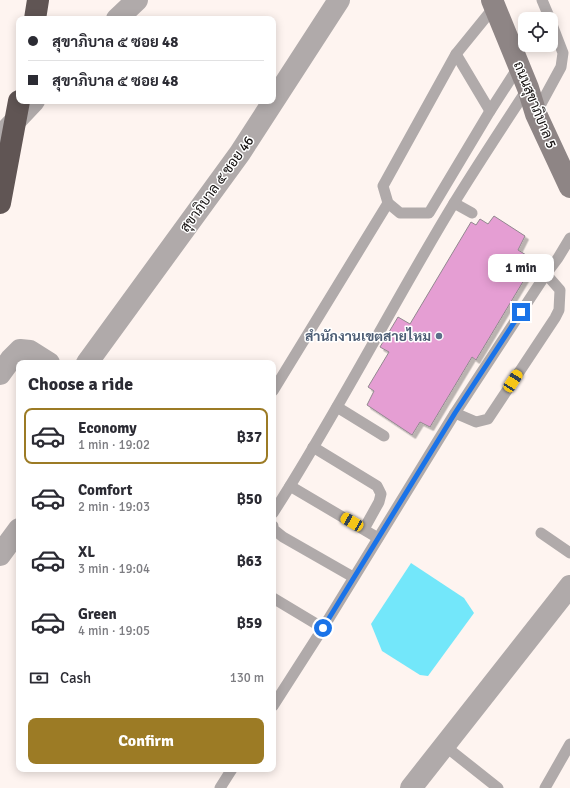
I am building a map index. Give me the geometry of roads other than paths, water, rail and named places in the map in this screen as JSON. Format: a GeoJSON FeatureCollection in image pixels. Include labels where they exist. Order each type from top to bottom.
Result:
{"type":"FeatureCollection","features":[{"type":"Feature","properties":{"kind":"highway"},"geometry":{"type":"LineString","coordinates":[[35,16],[38,0]]}},
{"type":"Feature","properties":{"kind":"highway"},"geometry":{"type":"LineString","coordinates":[[0,203],[18,104]]}},
{"type":"Feature","properties":{"kind":"main road","name":"ถนนสุขาภิบาล 5"},"geometry":{"type":"LineString","coordinates":[[494,3],[528,88],[536,114],[570,187]]}},
{"type":"Feature","properties":{"kind":"street"},"geometry":{"type":"LineString","coordinates":[[120,16],[137,0]]}},
{"type":"Feature","properties":{"kind":"street","name":"สุขาภิบาล ๕ ซอย 46"},"geometry":{"type":"LineString","coordinates":[[276,97],[339,0]]}},
{"type":"Feature","properties":{"kind":"street"},"geometry":{"type":"LineString","coordinates":[[0,137],[31,104]]}},
{"type":"Feature","properties":{"kind":"street","name":"สุขาภิบาล ๕ ซอย 46"},"geometry":{"type":"LineString","coordinates":[[89,360],[240,153],[272,104]]}},
{"type":"Feature","properties":{"kind":"street"},"geometry":{"type":"LineString","coordinates":[[0,374],[20,350],[30,351],[44,360]]}},
{"type":"Feature","properties":{"kind":"street"},"geometry":{"type":"LineString","coordinates":[[0,555],[16,533]]}},
{"type":"Feature","properties":{"kind":"street"},"geometry":{"type":"LineString","coordinates":[[411,788],[570,586]]}},
{"type":"Feature","properties":{"kind":"lane"},"geometry":{"type":"LineString","coordinates":[[542,0],[547,12]]}},
{"type":"Feature","properties":{"kind":"lane"},"geometry":{"type":"LineString","coordinates":[[494,3],[456,54],[383,186],[388,203],[400,213],[429,213],[490,111],[519,66]]}},
{"type":"Feature","properties":{"kind":"lane"},"geometry":{"type":"LineString","coordinates":[[536,114],[561,67],[563,53],[558,40]]}},
{"type":"Feature","properties":{"kind":"lane"},"geometry":{"type":"LineString","coordinates":[[456,54],[490,111]]}},
{"type":"Feature","properties":{"kind":"lane"},"geometry":{"type":"LineString","coordinates":[[276,508],[337,407],[454,203],[528,88]]}},
{"type":"Feature","properties":{"kind":"lane"},"geometry":{"type":"LineString","coordinates":[[276,386],[388,203]]}},
{"type":"Feature","properties":{"kind":"lane"},"geometry":{"type":"LineString","coordinates":[[454,203],[472,213]]}},
{"type":"Feature","properties":{"kind":"lane"},"geometry":{"type":"LineString","coordinates":[[276,701],[323,628],[455,413],[570,238]]}},
{"type":"Feature","properties":{"kind":"lane"},"geometry":{"type":"LineString","coordinates":[[455,413],[476,422],[488,419],[551,324],[559,310],[560,290],[546,274]]}},
{"type":"Feature","properties":{"kind":"lane"},"geometry":{"type":"LineString","coordinates":[[337,407],[384,436]]}},
{"type":"Feature","properties":{"kind":"lane"},"geometry":{"type":"LineString","coordinates":[[313,447],[377,486],[381,494],[379,502],[364,529]]}},
{"type":"Feature","properties":{"kind":"lane"},"geometry":{"type":"LineString","coordinates":[[290,486],[378,538]]}},
{"type":"Feature","properties":{"kind":"lane"},"geometry":{"type":"LineString","coordinates":[[276,531],[283,537],[354,577]]}},
{"type":"Feature","properties":{"kind":"lane"},"geometry":{"type":"LineString","coordinates":[[541,533],[570,553]]}},
{"type":"Feature","properties":{"kind":"lane"},"geometry":{"type":"LineString","coordinates":[[276,600],[323,628]]}},
{"type":"Feature","properties":{"kind":"lane"},"geometry":{"type":"LineString","coordinates":[[545,788],[570,744]]}},
{"type":"Feature","properties":{"kind":"lane"},"geometry":{"type":"LineString","coordinates":[[445,746],[498,788]]}},
{"type":"Feature","properties":{"kind":"lane"},"geometry":{"type":"LineString","coordinates":[[220,788],[230,772]]}},
{"type":"Feature","properties":{"kind":"water"},"geometry":{"type":"Polygon","coordinates":[[[411,563],[464,598],[474,613],[428,676],[420,675],[382,651],[371,624],[411,563]]]}},
{"type":"Feature","properties":{"kind":"place","name":"สำนักงานเขตสายไหม"},"geometry":{"type":"Point","coordinates":[439,336]}}]}
